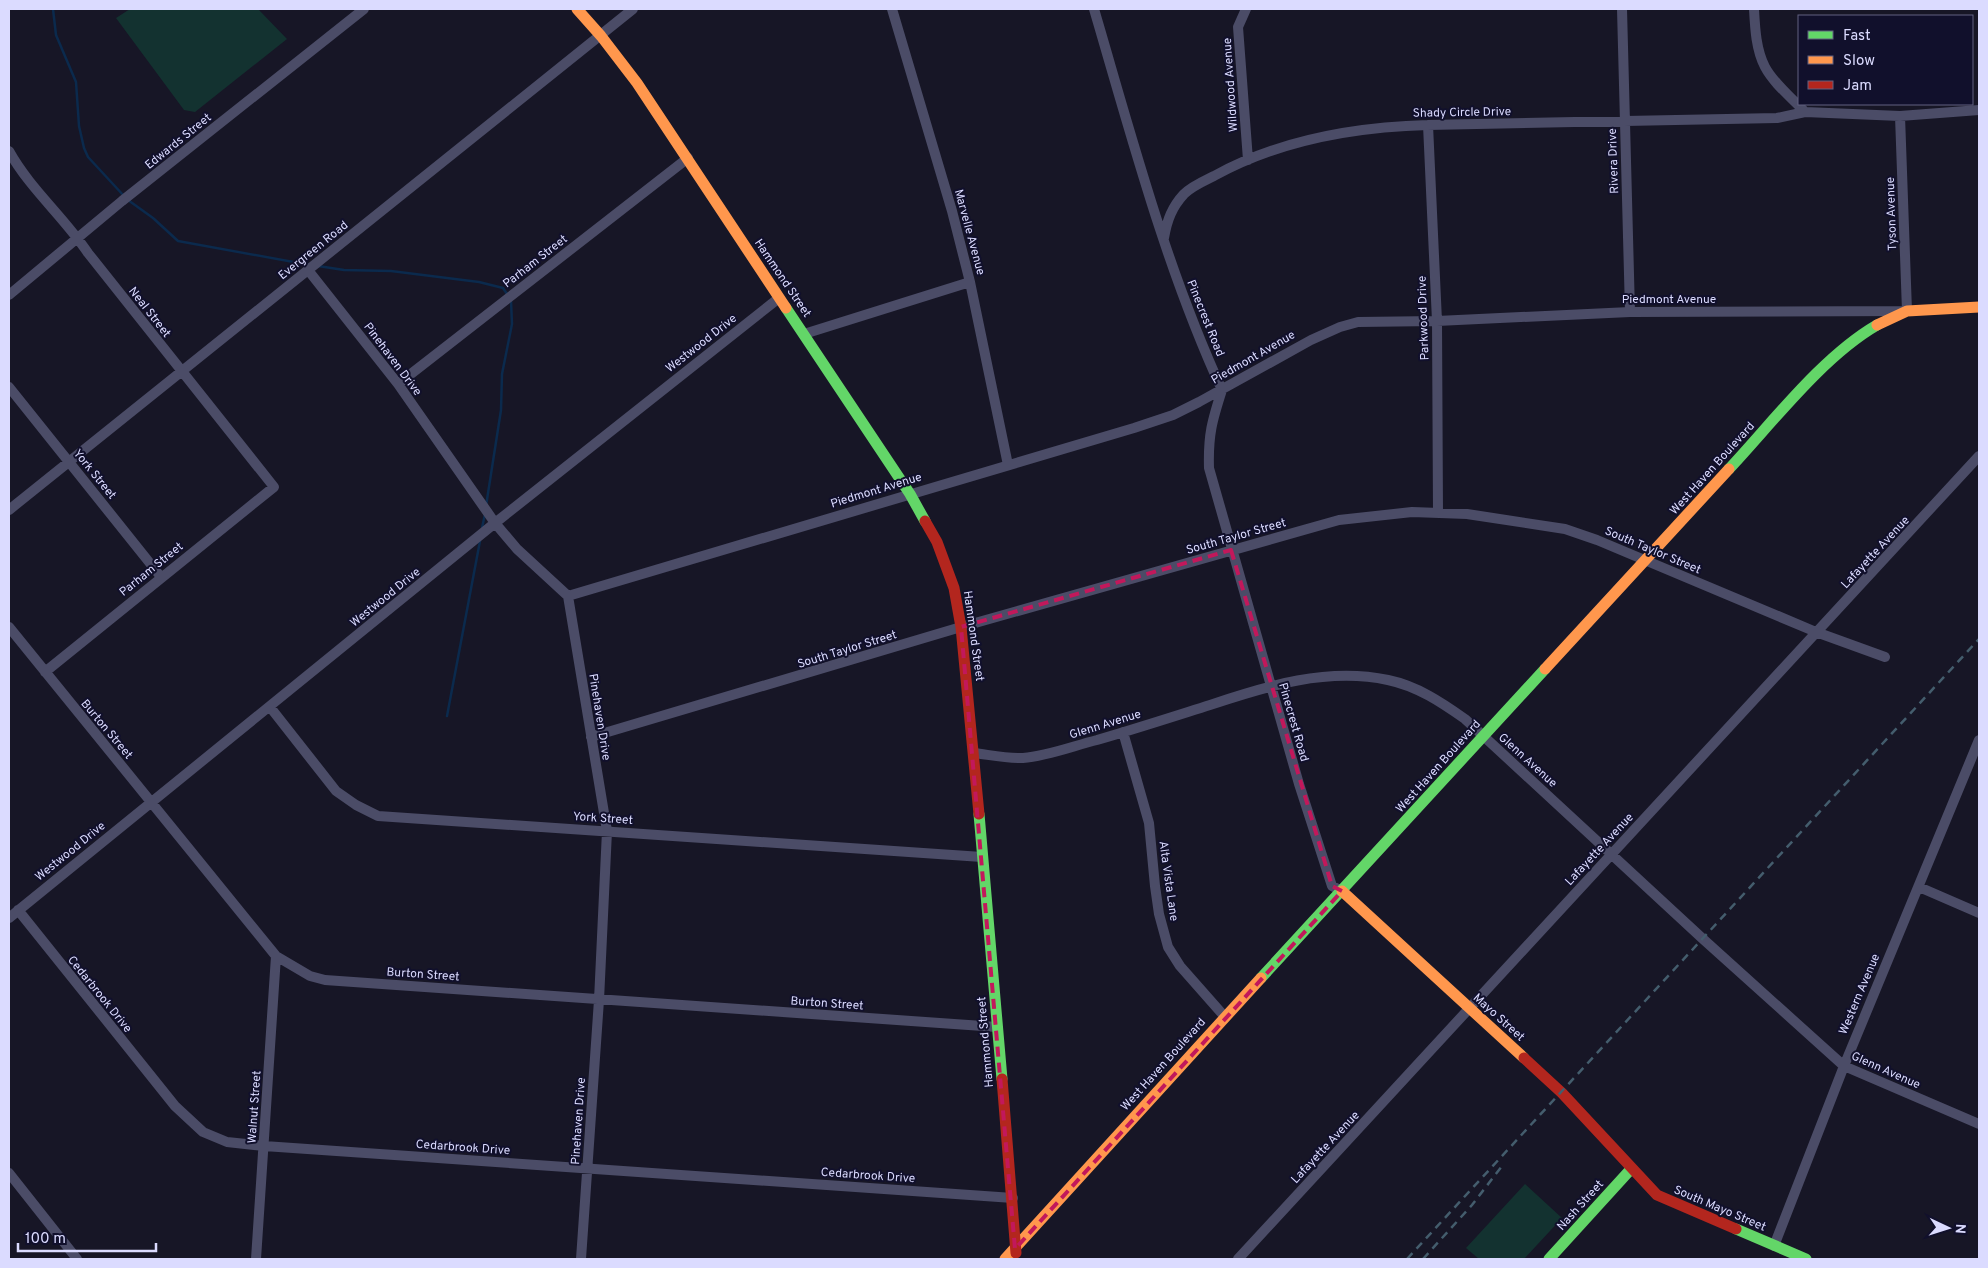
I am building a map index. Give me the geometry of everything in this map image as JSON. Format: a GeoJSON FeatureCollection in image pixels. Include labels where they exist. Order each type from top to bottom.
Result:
{"type":"FeatureCollection","features":[{"type":"Feature","properties":{"kind":"street","name":"Edwards Street"},"geometry":{"type":"LineString","coordinates":[[9,294],[122,201],[364,9]]}},
{"type":"Feature","properties":{"kind":"street","name":"Hammond Street"},"geometry":{"type":"LineString","coordinates":[[577,9],[601,36],[637,83],[910,494],[937,542],[954,588],[962,627],[974,753],[1013,1198],[1016,1254]]}},
{"type":"Feature","properties":{"kind":"street","name":"Evergreen Road"},"geometry":{"type":"LineString","coordinates":[[9,510],[633,9]]}},
{"type":"Feature","properties":{"kind":"street","name":"Marvelle Avenue"},"geometry":{"type":"LineString","coordinates":[[892,9],[952,211],[970,282],[1008,465]]}},
{"type":"Feature","properties":{"kind":"street","name":"Pinecrest Road"},"geometry":{"type":"LineString","coordinates":[[1094,9],[1164,242],[1201,343],[1222,390],[1211,427],[1209,468],[1299,784],[1332,886],[1342,891]]}},
{"type":"Feature","properties":{"kind":"street","name":"Wildwood Avenue"},"geometry":{"type":"LineString","coordinates":[[1246,9],[1238,27],[1248,160]]}},
{"type":"Feature","properties":{"kind":"street","name":"Rivera Drive"},"geometry":{"type":"LineString","coordinates":[[1622,9],[1630,312]]}},
{"type":"Feature","properties":{"kind":"street"},"geometry":{"type":"LineString","coordinates":[[1754,9],[1759,51],[1766,68],[1775,81],[1798,105]]}},
{"type":"Feature","properties":{"kind":"street"},"geometry":{"type":"LineString","coordinates":[[1798,105],[1805,112]]}},
{"type":"Feature","properties":{"kind":"street"},"geometry":{"type":"LineString","coordinates":[[1900,116],[1979,110]]}},
{"type":"Feature","properties":{"kind":"street","name":"Shady Circle Drive"},"geometry":{"type":"LineString","coordinates":[[1164,242],[1167,221],[1174,206],[1186,192],[1235,165],[1278,150],[1335,134],[1392,126],[1428,124],[1777,118],[1805,112],[1900,116]]}},
{"type":"Feature","properties":{"kind":"street","name":"Tyson Avenue"},"geometry":{"type":"LineString","coordinates":[[1900,116],[1907,312]]}},
{"type":"Feature","properties":{"kind":"street","name":"Parkwood Drive"},"geometry":{"type":"LineString","coordinates":[[1428,124],[1437,321],[1438,512]]}},
{"type":"Feature","properties":{"kind":"street","name":"Neal Street"},"geometry":{"type":"LineString","coordinates":[[9,151],[29,180],[274,487]]}},
{"type":"Feature","properties":{"kind":"street","name":"Parham Street"},"geometry":{"type":"LineString","coordinates":[[398,384],[688,158]]}},
{"type":"Feature","properties":{"kind":"street","name":"Pinehaven Drive"},"geometry":{"type":"LineString","coordinates":[[308,270],[398,384],[495,523],[517,549],[568,596],[607,831],[581,1259]]}},
{"type":"Feature","properties":{"kind":"street"},"geometry":{"type":"LineString","coordinates":[[804,334],[970,282]]}},
{"type":"Feature","properties":{"kind":"street","name":"Westwood Drive"},"geometry":{"type":"LineString","coordinates":[[9,918],[495,523],[779,298]]}},
{"type":"Feature","properties":{"kind":"street","name":"Piedmont Avenue"},"geometry":{"type":"LineString","coordinates":[[568,596],[1142,426],[1173,415],[1311,340],[1340,327],[1358,322],[1437,321],[1630,312],[1907,312],[1979,308]]}},
{"type":"Feature","properties":{"kind":"street","name":"West Haven Boulevard"},"geometry":{"type":"LineString","coordinates":[[1005,1259],[1016,1254],[1225,1017],[1820,370],[1860,335],[1882,322],[1907,312]]}},
{"type":"Feature","properties":{"kind":"street","name":"York Street"},"geometry":{"type":"LineString","coordinates":[[9,387],[161,577]]}},
{"type":"Feature","properties":{"kind":"street","name":"Lafayette Avenue"},"geometry":{"type":"LineString","coordinates":[[1238,1259],[1979,456]]}},
{"type":"Feature","properties":{"kind":"street","name":"Parham Street"},"geometry":{"type":"LineString","coordinates":[[45,672],[274,487]]}},
{"type":"Feature","properties":{"kind":"street","name":"South Taylor Street"},"geometry":{"type":"LineString","coordinates":[[591,737],[962,627],[1231,550],[1339,520],[1381,514],[1438,512],[1498,518],[1565,529],[1597,540],[1816,632],[1885,658]]}},
{"type":"Feature","properties":{"kind":"street","name":"Burton Street"},"geometry":{"type":"LineString","coordinates":[[9,627],[276,956],[310,976],[325,980],[997,1027]]}},
{"type":"Feature","properties":{"kind":"street","name":"Glenn Avenue"},"geometry":{"type":"LineString","coordinates":[[974,753],[1023,758],[1047,754],[1271,685],[1321,677],[1366,676],[1389,680],[1423,691],[1465,719],[1844,1066],[1979,1124]]}},
{"type":"Feature","properties":{"kind":"street","name":"York Street"},"geometry":{"type":"LineString","coordinates":[[270,707],[336,791],[356,805],[378,816],[982,857]]}},
{"type":"Feature","properties":{"kind":"street","name":"Alta Vista Lane"},"geometry":{"type":"LineString","coordinates":[[1122,732],[1149,823],[1159,914],[1168,947],[1180,966],[1225,1017]]}},
{"type":"Feature","properties":{"kind":"street","name":"Western Avenue"},"geometry":{"type":"LineString","coordinates":[[1768,1259],[1844,1066],[1979,740]]}},
{"type":"Feature","properties":{"kind":"street"},"geometry":{"type":"LineString","coordinates":[[1919,887],[1979,913]]}},
{"type":"Feature","properties":{"kind":"street","name":"Mayo Street"},"geometry":{"type":"LineString","coordinates":[[1342,891],[1562,1092],[1632,1169]]}},
{"type":"Feature","properties":{"kind":"street","name":"Cedarbrook Drive"},"geometry":{"type":"LineString","coordinates":[[18,910],[175,1106],[202,1132],[227,1142],[1013,1198]]}},
{"type":"Feature","properties":{"kind":"street","name":"Walnut Street"},"geometry":{"type":"LineString","coordinates":[[256,1259],[276,956]]}},
{"type":"Feature","properties":{"kind":"street","name":"South Mayo Street"},"geometry":{"type":"LineString","coordinates":[[1632,1169],[1657,1195],[1806,1259]]}},
{"type":"Feature","properties":{"kind":"street","name":"Nash Street"},"geometry":{"type":"LineString","coordinates":[[1549,1259],[1632,1169]]}},
{"type":"Feature","properties":{"kind":"street"},"geometry":{"type":"LineString","coordinates":[[9,1173],[77,1259]]}},
{"type":"Feature","properties":{"kind":"highlighted area"},"geometry":{"type":"Polygon","coordinates":[[[1231,550],[1332,886],[1342,891],[1015,1249],[961,627],[1231,550]]]}},
{"type":"Feature","properties":{"kind":"green space"},"geometry":{"type":"Polygon","coordinates":[[[130,9],[258,9],[287,39],[195,112],[184,110],[116,18],[130,9]]]}},
{"type":"Feature","properties":{"kind":"green space"},"geometry":{"type":"Polygon","coordinates":[[[1525,1184],[1562,1218],[1524,1259],[1479,1259],[1466,1248],[1525,1184]]]}},
{"type":"Feature","properties":{"kind":"waterway"},"geometry":{"type":"LineString","coordinates":[[53,9],[56,35],[76,82],[79,126],[84,148],[88,157],[124,196]]}},
{"type":"Feature","properties":{"kind":"waterway"},"geometry":{"type":"LineString","coordinates":[[128,200],[153,218],[178,241],[310,265]]}},
{"type":"Feature","properties":{"kind":"waterway"},"geometry":{"type":"LineString","coordinates":[[318,266],[344,270],[391,271],[479,282],[503,288],[507,294]]}},
{"type":"Feature","properties":{"kind":"waterway"},"geometry":{"type":"LineString","coordinates":[[486,506],[501,410],[502,374],[512,324],[511,301]]}},
{"type":"Feature","properties":{"kind":"waterway"},"geometry":{"type":"LineString","coordinates":[[482,528],[485,514]]}},
{"type":"Feature","properties":{"kind":"waterway"},"geometry":{"type":"LineString","coordinates":[[447,716],[480,541]]}},
{"type":"Feature","properties":{"kind":"railway"},"geometry":{"type":"LineString","coordinates":[[1407,1259],[1979,639]]}},
{"type":"Feature","properties":{"kind":"railway"},"geometry":{"type":"LineString","coordinates":[[1423,1259],[1472,1205],[1502,1166]]}},
{"type":"Feature","properties":{"kind":"traffic: fast"},"geometry":{"type":"LineString","coordinates":[[786,308],[910,494],[925,521]]}},
{"type":"Feature","properties":{"kind":"traffic: fast"},"geometry":{"type":"LineString","coordinates":[[1729,469],[1818,372],[1857,338],[1877,325]]}},
{"type":"Feature","properties":{"kind":"traffic: fast"},"geometry":{"type":"LineString","coordinates":[[1261,978],[1545,669]]}},
{"type":"Feature","properties":{"kind":"traffic: fast"},"geometry":{"type":"LineString","coordinates":[[979,814],[1002,1079]]}},
{"type":"Feature","properties":{"kind":"traffic: fast"},"geometry":{"type":"LineString","coordinates":[[1549,1259],[1631,1169]]}},
{"type":"Feature","properties":{"kind":"traffic: fast"},"geometry":{"type":"LineString","coordinates":[[1736,1229],[1806,1259]]}},
{"type":"Feature","properties":{"kind":"traffic: slow"},"geometry":{"type":"LineString","coordinates":[[577,9],[601,36],[637,83],[786,308]]}},
{"type":"Feature","properties":{"kind":"traffic: slow"},"geometry":{"type":"LineString","coordinates":[[1877,325],[1907,311],[1979,307]]}},
{"type":"Feature","properties":{"kind":"traffic: slow"},"geometry":{"type":"LineString","coordinates":[[1545,669],[1729,469]]}},
{"type":"Feature","properties":{"kind":"traffic: slow"},"geometry":{"type":"LineString","coordinates":[[1342,891],[1524,1058]]}},
{"type":"Feature","properties":{"kind":"traffic: slow"},"geometry":{"type":"LineString","coordinates":[[1005,1259],[1261,978]]}},
{"type":"Feature","properties":{"kind":"traffic: jam"},"geometry":{"type":"LineString","coordinates":[[925,521],[937,542],[954,588],[961,627],[979,814]]}},
{"type":"Feature","properties":{"kind":"traffic: jam"},"geometry":{"type":"LineString","coordinates":[[1524,1058],[1562,1093],[1657,1195],[1736,1229]]}},
{"type":"Feature","properties":{"kind":"traffic: jam"},"geometry":{"type":"LineString","coordinates":[[1002,1079],[1016,1253]]}}]}
